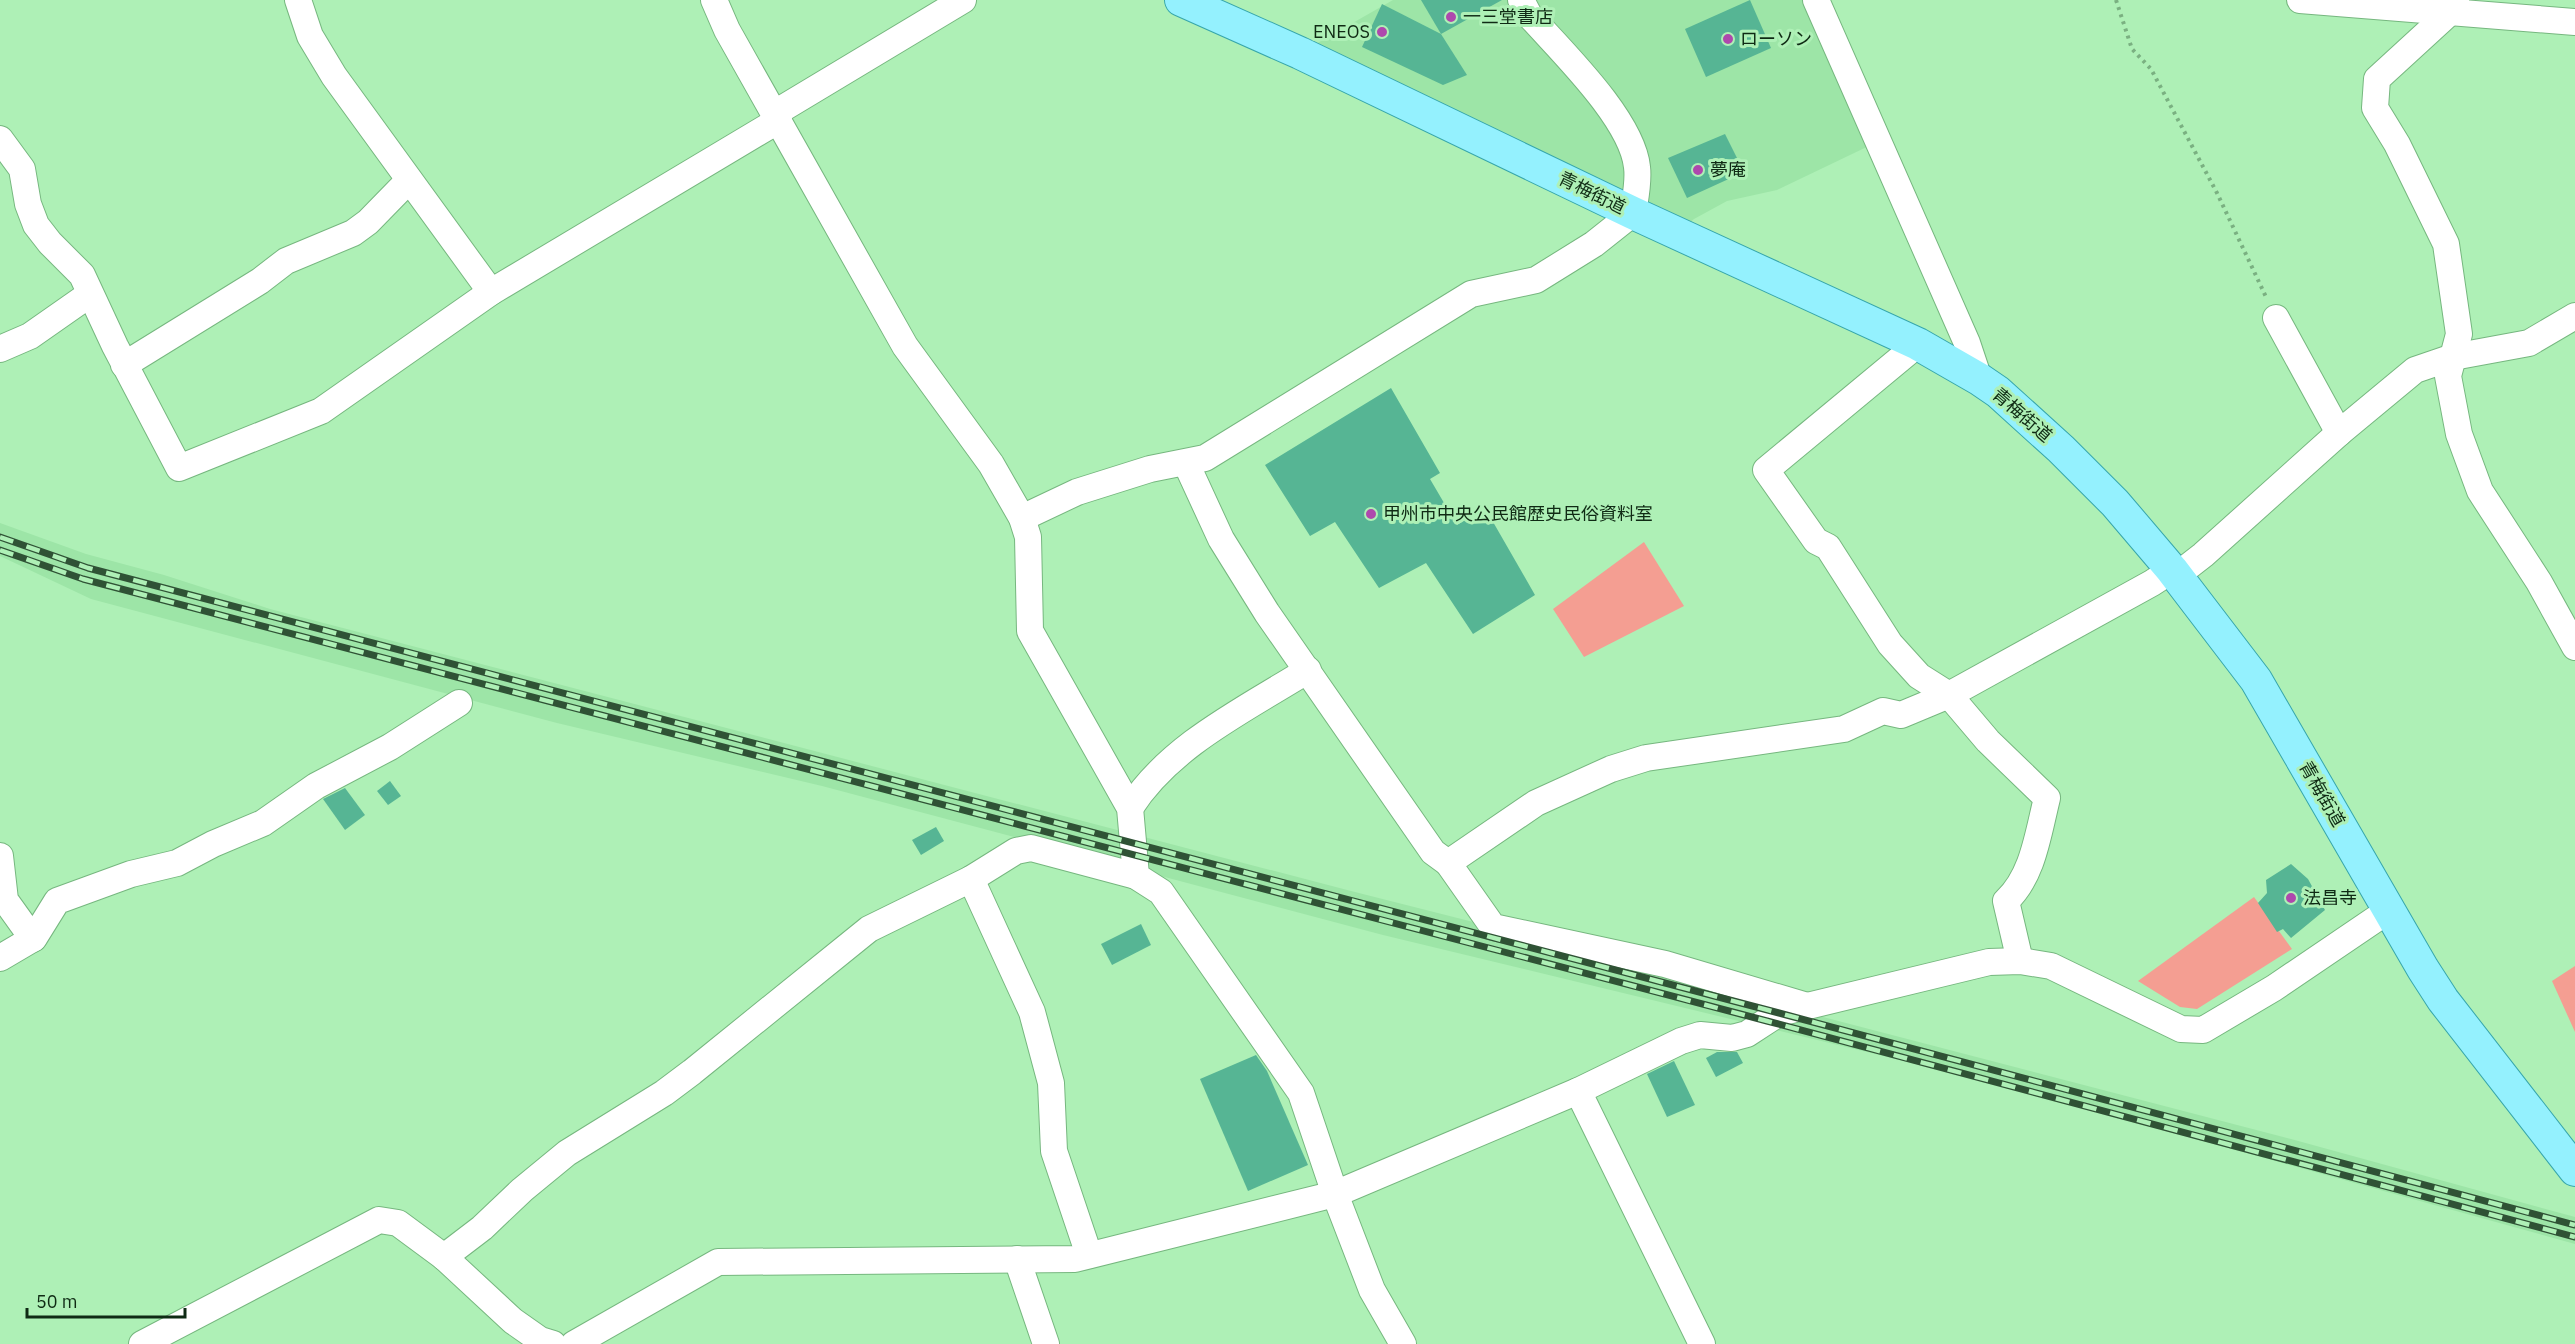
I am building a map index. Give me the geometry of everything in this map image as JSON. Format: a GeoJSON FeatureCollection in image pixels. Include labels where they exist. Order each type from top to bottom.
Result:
{"type":"FeatureCollection","features":[{"type":"Feature","properties":{"kind":"main road","name":"青梅街道"},"geometry":{"type":"LineString","coordinates":[[1181,0],[1300,53],[1634,213],[1918,344],[1979,379],[2017,408],[2115,503],[2174,573],[2256,680],[2443,1000],[2575,1170]]}},
{"type":"Feature","properties":{"kind":"street"},"geometry":{"type":"LineString","coordinates":[[298,0],[310,36],[334,76],[490,292]]}},
{"type":"Feature","properties":{"kind":"street"},"geometry":{"type":"LineString","coordinates":[[714,0],[727,30],[905,346],[991,464],[1022,518],[1028,537],[1030,632],[1130,808],[1136,876]]}},
{"type":"Feature","properties":{"kind":"street"},"geometry":{"type":"LineString","coordinates":[[0,139],[22,168],[28,204],[36,225],[50,243],[75,266],[179,468],[321,411],[490,292],[963,0]]}},
{"type":"Feature","properties":{"kind":"street"},"geometry":{"type":"LineString","coordinates":[[1022,518],[1077,492],[1150,469],[1205,458],[1470,294],[1536,280],[1594,244],[1634,213],[1637,167],[1632,148],[1609,105],[1528,15],[1521,0]]}},
{"type":"Feature","properties":{"kind":"street"},"geometry":{"type":"LineString","coordinates":[[1816,0],[1962,333],[1979,379]]}},
{"type":"Feature","properties":{"kind":"street"},"geometry":{"type":"LineString","coordinates":[[2300,0],[2452,6],[2575,22]]}},
{"type":"Feature","properties":{"kind":"street"},"geometry":{"type":"LineString","coordinates":[[2452,6],[2377,79],[2375,108],[2397,144],[2446,244],[2459,334],[2448,376],[2459,434],[2480,491],[2539,582],[2575,647]]}},
{"type":"Feature","properties":{"kind":"street"},"geometry":{"type":"LineString","coordinates":[[124,365],[260,281],[286,261],[353,233],[368,222],[409,180]]}},
{"type":"Feature","properties":{"kind":"street"},"geometry":{"type":"LineString","coordinates":[[0,349],[30,336],[90,294]]}},
{"type":"Feature","properties":{"kind":"street"},"geometry":{"type":"LineString","coordinates":[[1448,863],[1536,803],[1611,769],[1646,758],[1844,729],[1883,711],[1901,715],[1948,695],[2204,555],[2339,433],[2415,370],[2452,357],[2529,343],[2575,316]]}},
{"type":"Feature","properties":{"kind":"street"},"geometry":{"type":"LineString","coordinates":[[2276,318],[2339,433]]}},
{"type":"Feature","properties":{"kind":"street"},"geometry":{"type":"LineString","coordinates":[[1918,344],[1766,470],[1816,541],[1828,547],[1890,644],[1919,676],[1948,695],[1988,741],[2047,798],[2031,860],[2019,889],[2006,901],[2020,961]]}},
{"type":"Feature","properties":{"kind":"street"},"geometry":{"type":"LineString","coordinates":[[1186,463],[1221,539],[1267,614],[1433,852],[1448,863],[1493,927],[1665,964],[1807,1006]]}},
{"type":"Feature","properties":{"kind":"street"},"geometry":{"type":"LineString","coordinates":[[1130,808],[1144,786],[1200,738],[1308,670]]}},
{"type":"Feature","properties":{"kind":"street"},"geometry":{"type":"LineString","coordinates":[[0,958],[33,939],[57,901],[131,874],[177,863],[213,844],[263,823],[316,786],[390,747],[459,703]]}},
{"type":"Feature","properties":{"kind":"street"},"geometry":{"type":"LineString","coordinates":[[444,1257],[482,1228],[522,1190],[567,1153],[664,1093],[861,935],[971,879],[1017,851],[1031,848],[1136,876],[1161,892],[1301,1093],[1335,1194],[1372,1290],[1404,1344]]}},
{"type":"Feature","properties":{"kind":"street"},"geometry":{"type":"LineString","coordinates":[[0,856],[5,900],[33,939]]}},
{"type":"Feature","properties":{"kind":"street"},"geometry":{"type":"LineString","coordinates":[[971,879],[1032,1012],[1051,1083],[1054,1151],[1089,1255]]}},
{"type":"Feature","properties":{"kind":"street"},"geometry":{"type":"LineString","coordinates":[[574,1344],[718,1262],[1075,1259],[1335,1194],[1578,1091],[1681,1041],[1700,1035],[1732,1038],[1747,1034],[1779,1013],[1989,962],[2020,961],[2051,966],[2181,1029],[2194,1032],[2203,1030],[2274,988],[2389,910]]}},
{"type":"Feature","properties":{"kind":"street"},"geometry":{"type":"LineString","coordinates":[[1578,1091],[1702,1344]]}},
{"type":"Feature","properties":{"kind":"street"},"geometry":{"type":"LineString","coordinates":[[142,1344],[379,1220],[398,1223],[444,1257],[513,1321],[540,1340],[553,1344]]}},
{"type":"Feature","properties":{"kind":"street"},"geometry":{"type":"LineString","coordinates":[[1017,1259],[1046,1344]]}},
{"type":"Feature","properties":{"kind":"path"},"geometry":{"type":"LineString","coordinates":[[2116,0],[2132,50],[2151,69],[2162,89],[2217,193],[2276,318]]}},
{"type":"Feature","properties":{"kind":"shaded area"},"geometry":{"type":"Polygon","coordinates":[[[1393,0],[1811,0],[1873,144],[1777,190],[1727,201],[1694,219],[1677,233],[1300,53],[1393,0]]]}},
{"type":"Feature","properties":{"kind":"shaded area"},"geometry":{"type":"Polygon","coordinates":[[[0,523],[86,554],[164,575],[270,609],[1351,891],[1493,927],[1665,964],[1823,1017],[2291,1139],[2575,1217],[2575,1244],[1987,1081],[1383,935],[822,786],[557,723],[91,599],[0,556],[0,523]]]}},
{"type":"Feature","properties":{"kind":"shaded area"},"geometry":{"type":"Polygon","coordinates":[[[1644,542],[1684,606],[1584,657],[1553,609],[1644,542]]]}},
{"type":"Feature","properties":{"kind":"shaded area"},"geometry":{"type":"Polygon","coordinates":[[[2254,897],[2292,949],[2197,1009],[2180,1007],[2138,981],[2254,897]]]}},
{"type":"Feature","properties":{"kind":"shaded area"},"geometry":{"type":"Polygon","coordinates":[[[2575,966],[2575,1032],[2552,981],[2575,966]]]}},
{"type":"Feature","properties":{"kind":"building","name":"一三堂書店"},"geometry":{"type":"Polygon","coordinates":[[[1421,0],[1502,0],[1441,34],[1421,0]]]}},
{"type":"Feature","properties":{"kind":"building","name":"ローソン"},"geometry":{"type":"Polygon","coordinates":[[[1750,0],[1771,48],[1706,77],[1685,29],[1750,0]]]}},
{"type":"Feature","properties":{"kind":"building"},"geometry":{"type":"Polygon","coordinates":[[[1382,4],[1441,34],[1467,75],[1443,85],[1362,47],[1382,4]]]}},
{"type":"Feature","properties":{"kind":"building"},"geometry":{"type":"Polygon","coordinates":[[[1725,134],[1744,172],[1687,198],[1668,158],[1725,134]]]}},
{"type":"Feature","properties":{"kind":"building"},"geometry":{"type":"Polygon","coordinates":[[[1391,388],[1440,473],[1430,479],[1457,525],[1485,508],[1535,595],[1473,634],[1426,563],[1379,588],[1335,522],[1310,536],[1265,465],[1391,388]]]}},
{"type":"Feature","properties":{"kind":"building"},"geometry":{"type":"Polygon","coordinates":[[[390,781],[401,796],[388,805],[377,791],[390,781]]]}},
{"type":"Feature","properties":{"kind":"building"},"geometry":{"type":"Polygon","coordinates":[[[345,788],[365,815],[345,830],[323,799],[345,788]]]}},
{"type":"Feature","properties":{"kind":"building"},"geometry":{"type":"Polygon","coordinates":[[[936,827],[944,841],[921,855],[912,840],[936,827]]]}},
{"type":"Feature","properties":{"kind":"building","name":"法昌寺"},"geometry":{"type":"Polygon","coordinates":[[[2291,864],[2308,879],[2325,910],[2291,938],[2283,929],[2277,932],[2258,903],[2267,893],[2266,880],[2291,864]]]}},
{"type":"Feature","properties":{"kind":"building"},"geometry":{"type":"Polygon","coordinates":[[[1141,924],[1151,945],[1112,965],[1101,944],[1141,924]]]}},
{"type":"Feature","properties":{"kind":"building"},"geometry":{"type":"Polygon","coordinates":[[[1717,1052],[1737,1052],[1743,1063],[1716,1077],[1706,1058],[1717,1052]]]}},
{"type":"Feature","properties":{"kind":"building"},"geometry":{"type":"Polygon","coordinates":[[[1256,1055],[1267,1071],[1308,1165],[1248,1191],[1200,1079],[1256,1055]]]}},
{"type":"Feature","properties":{"kind":"building"},"geometry":{"type":"Polygon","coordinates":[[[1674,1061],[1695,1105],[1667,1117],[1647,1074],[1674,1061]]]}},
{"type":"Feature","properties":{"kind":"railway"},"geometry":{"type":"LineString","coordinates":[[0,537],[88,568],[2575,1225]]}},
{"type":"Feature","properties":{"kind":"railway"},"geometry":{"type":"LineString","coordinates":[[0,550],[83,579],[1767,1021],[2575,1237]]}},
{"type":"Feature","properties":{"kind":"place","name":"一三堂書店"},"geometry":{"type":"Point","coordinates":[1451,17]}},
{"type":"Feature","properties":{"kind":"place","name":"ENEOS"},"geometry":{"type":"Point","coordinates":[1382,32]}},
{"type":"Feature","properties":{"kind":"place","name":"ローソン"},"geometry":{"type":"Point","coordinates":[1728,39]}},
{"type":"Feature","properties":{"kind":"place","name":"夢庵"},"geometry":{"type":"Point","coordinates":[1698,170]}},
{"type":"Feature","properties":{"kind":"place","name":"甲州市中央公民館歴史民俗資料室"},"geometry":{"type":"Point","coordinates":[1371,514]}},
{"type":"Feature","properties":{"kind":"place","name":"法昌寺"},"geometry":{"type":"Point","coordinates":[2291,898]}}]}
